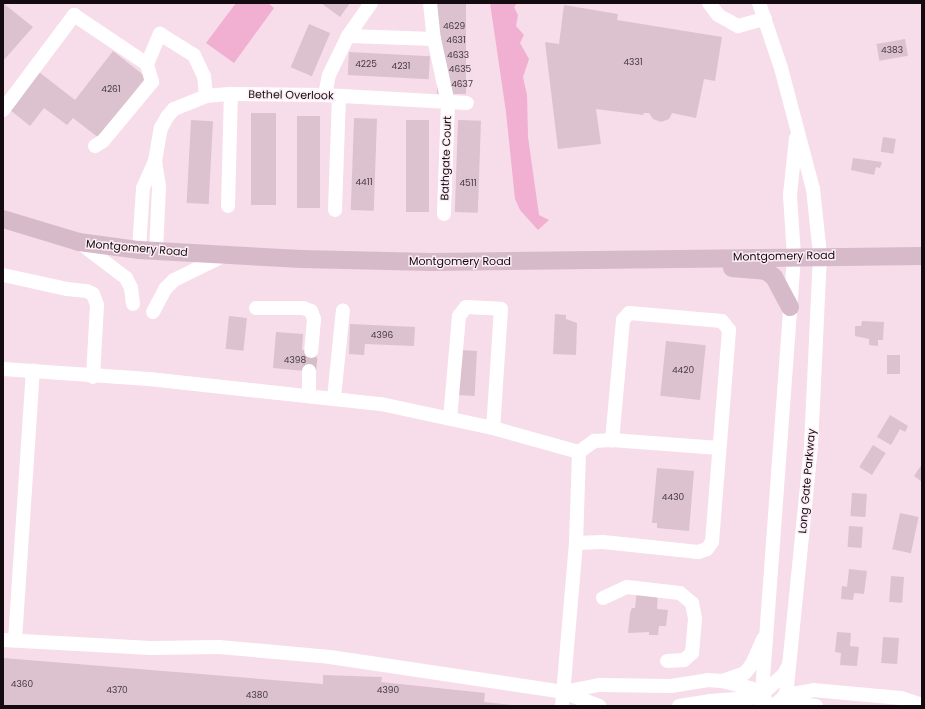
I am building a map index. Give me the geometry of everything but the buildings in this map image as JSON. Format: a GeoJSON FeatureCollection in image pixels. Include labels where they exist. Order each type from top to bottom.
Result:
{"type":"FeatureCollection","features":[{"type":"Feature","properties":{"kind":"main road","name":"Montgomery Road"},"geometry":{"type":"LineString","coordinates":[[3,219],[79,242],[148,251],[225,255],[431,262],[820,255],[922,256]]}},
{"type":"Feature","properties":{"kind":"main road"},"geometry":{"type":"LineString","coordinates":[[606,260],[613,272],[744,268],[766,271],[774,277],[790,307]]}},
{"type":"Feature","properties":{"kind":"street"},"geometry":{"type":"LineString","coordinates":[[335,210],[332,96],[329,76],[348,36],[371,3]]}},
{"type":"Feature","properties":{"kind":"street","name":"Bathgate Court"},"geometry":{"type":"LineString","coordinates":[[430,3],[434,38],[448,102],[444,214]]}},
{"type":"Feature","properties":{"kind":"street"},"geometry":{"type":"LineString","coordinates":[[709,3],[718,15],[738,26],[765,19]]}},
{"type":"Feature","properties":{"kind":"street","name":"Long Gate Parkway"},"geometry":{"type":"LineString","coordinates":[[759,3],[797,130],[812,188],[820,255],[812,446],[786,701]]}},
{"type":"Feature","properties":{"kind":"street"},"geometry":{"type":"LineString","coordinates":[[3,110],[74,15],[146,64],[152,82],[104,141],[95,146]]}},
{"type":"Feature","properties":{"kind":"street"},"geometry":{"type":"LineString","coordinates":[[146,64],[160,34],[194,55],[204,76],[206,96]]}},
{"type":"Feature","properties":{"kind":"street"},"geometry":{"type":"LineString","coordinates":[[348,36],[434,38]]}},
{"type":"Feature","properties":{"kind":"street"},"geometry":{"type":"LineString","coordinates":[[228,206],[231,94]]}},
{"type":"Feature","properties":{"kind":"street","name":"Bethel Overlook"},"geometry":{"type":"LineString","coordinates":[[148,251],[143,188],[155,161],[161,128],[167,117],[174,109],[206,96],[231,94],[332,96],[467,103]]}},
{"type":"Feature","properties":{"kind":"street"},"geometry":{"type":"LineString","coordinates":[[761,700],[766,657],[794,256],[790,194],[797,130]]}},
{"type":"Feature","properties":{"kind":"street"},"geometry":{"type":"LineString","coordinates":[[79,242],[120,271],[131,288],[133,304]]}},
{"type":"Feature","properties":{"kind":"street"},"geometry":{"type":"LineString","coordinates":[[153,312],[165,289],[174,280],[225,255]]}},
{"type":"Feature","properties":{"kind":"street"},"geometry":{"type":"LineString","coordinates":[[3,275],[67,289],[87,290],[93,294],[97,305],[93,377]]}},
{"type":"Feature","properties":{"kind":"street"},"geometry":{"type":"LineString","coordinates":[[450,419],[458,316],[466,307],[501,309],[493,428]]}},
{"type":"Feature","properties":{"kind":"street"},"geometry":{"type":"LineString","coordinates":[[256,308],[303,308],[311,311],[314,319],[311,351]]}},
{"type":"Feature","properties":{"kind":"street"},"geometry":{"type":"LineString","coordinates":[[334,398],[343,310]]}},
{"type":"Feature","properties":{"kind":"street"},"geometry":{"type":"LineString","coordinates":[[576,542],[603,542],[698,552],[707,548],[712,542],[729,330],[722,321],[656,314],[629,313],[622,320],[612,440]]}},
{"type":"Feature","properties":{"kind":"street"},"geometry":{"type":"LineString","coordinates":[[3,369],[93,377],[150,379],[381,404],[493,428],[579,452]]}},
{"type":"Feature","properties":{"kind":"street"},"geometry":{"type":"LineString","coordinates":[[33,371],[9,640],[151,648],[219,647],[330,657],[599,706]]}},
{"type":"Feature","properties":{"kind":"street"},"geometry":{"type":"LineString","coordinates":[[309,371],[309,396]]}},
{"type":"Feature","properties":{"kind":"street"},"geometry":{"type":"LineString","coordinates":[[579,452],[594,441],[612,440],[719,448]]}},
{"type":"Feature","properties":{"kind":"street"},"geometry":{"type":"LineString","coordinates":[[562,699],[576,542],[579,452]]}},
{"type":"Feature","properties":{"kind":"street"},"geometry":{"type":"LineString","coordinates":[[603,598],[627,587],[680,593],[692,603],[694,619],[692,653],[684,660],[667,661]]}},
{"type":"Feature","properties":{"kind":"street"},"geometry":{"type":"LineString","coordinates":[[722,681],[745,673],[752,664],[768,626]]}},
{"type":"Feature","properties":{"kind":"street"},"geometry":{"type":"LineString","coordinates":[[766,657],[768,667],[786,701]]}},
{"type":"Feature","properties":{"kind":"street"},"geometry":{"type":"LineString","coordinates":[[761,700],[789,664]]}},
{"type":"Feature","properties":{"kind":"street"},"geometry":{"type":"LineString","coordinates":[[562,699],[600,685],[671,686],[706,680],[722,681],[770,706]]}},
{"type":"Feature","properties":{"kind":"street"},"geometry":{"type":"LineString","coordinates":[[774,706],[813,690],[901,698],[922,705]]}},
{"type":"Feature","properties":{"kind":"street"},"geometry":{"type":"LineString","coordinates":[[679,706],[710,701],[750,698],[761,700]]}},
{"type":"Feature","properties":{"kind":"street"},"geometry":{"type":"LineString","coordinates":[[710,701],[732,706]]}},
{"type":"Feature","properties":{"kind":"street"},"geometry":{"type":"LineString","coordinates":[[786,701],[816,706]]}},
{"type":"Feature","properties":{"kind":"shaded area"},"geometry":{"type":"Polygon","coordinates":[[[236,3],[268,3],[274,8],[234,63],[206,43],[236,3]]]}},
{"type":"Feature","properties":{"kind":"shaded area"},"geometry":{"type":"Polygon","coordinates":[[[490,3],[517,3],[514,7],[518,15],[516,26],[524,35],[520,43],[529,59],[523,77],[527,95],[528,137],[539,215],[549,220],[538,230],[520,210],[515,199],[506,112],[490,3]]]}},
{"type":"Feature","properties":{"kind":"tunnel"},"geometry":{"type":"LineString","coordinates":[[309,371],[311,351]]}}]}
